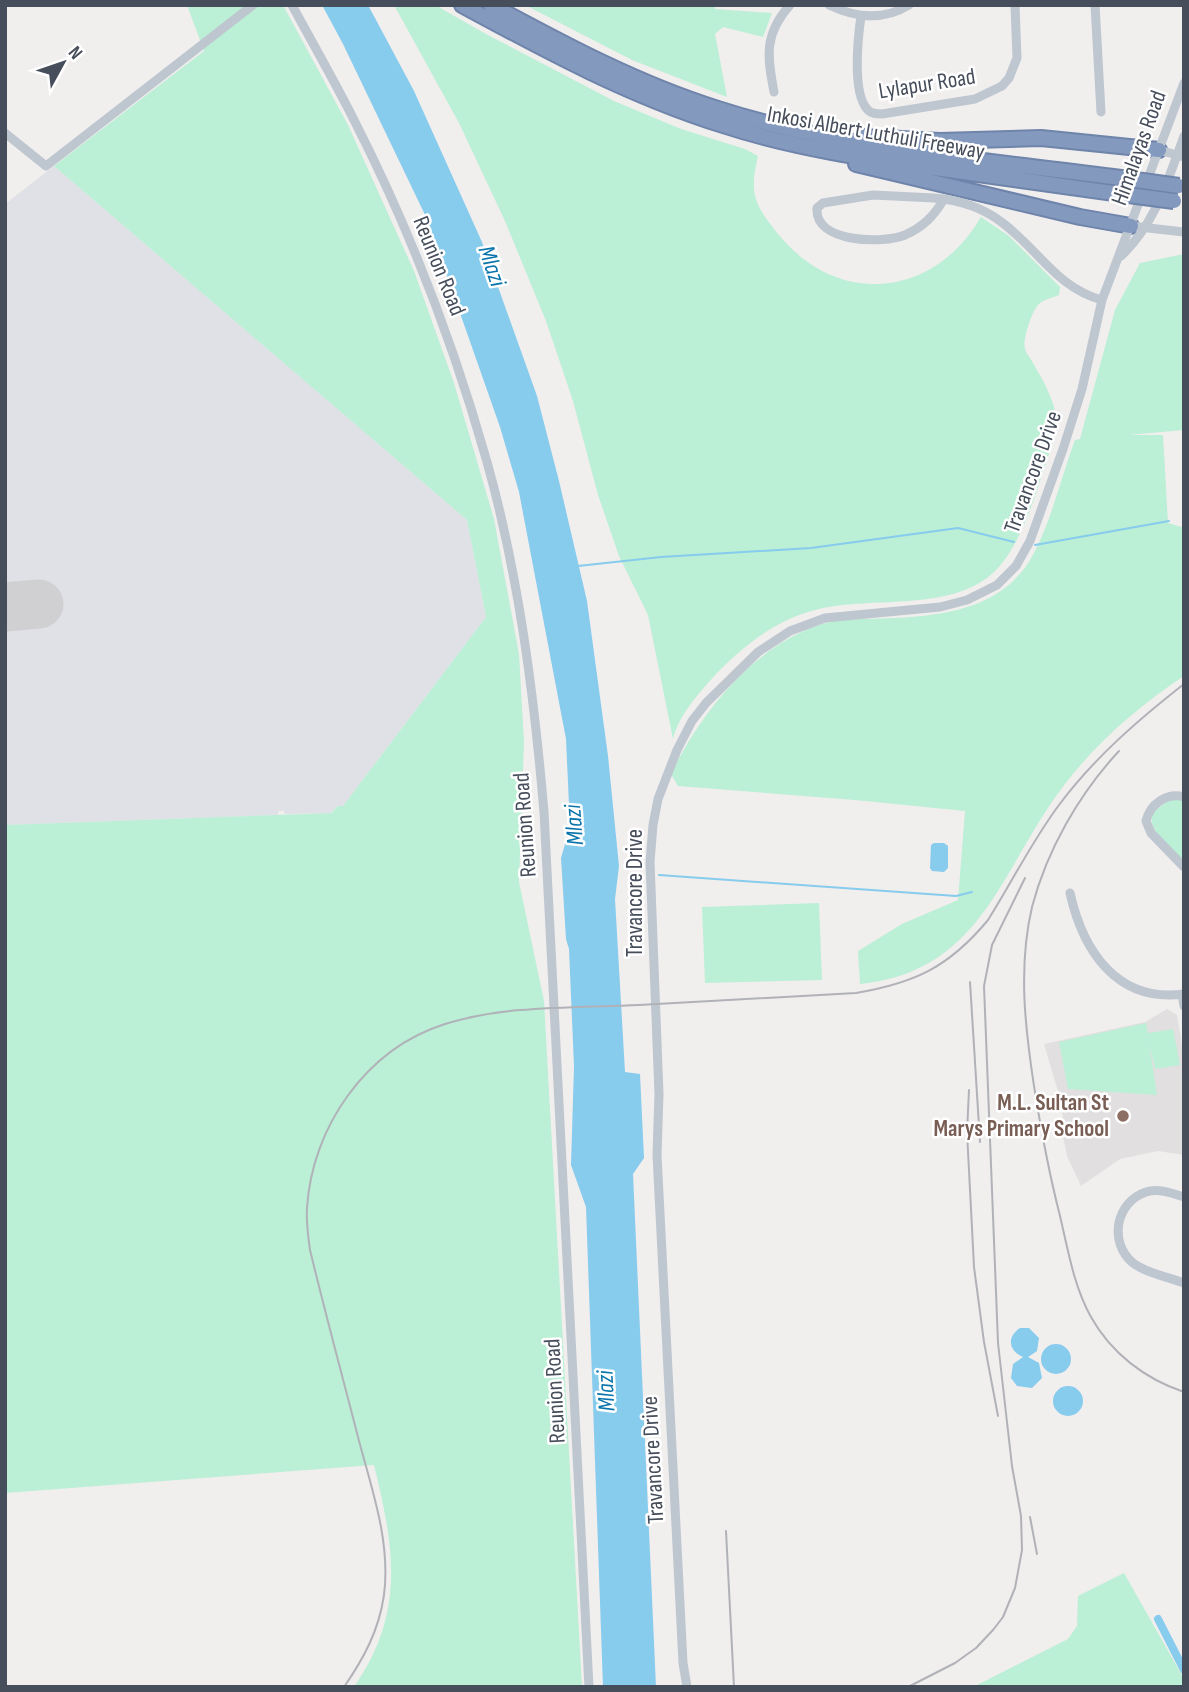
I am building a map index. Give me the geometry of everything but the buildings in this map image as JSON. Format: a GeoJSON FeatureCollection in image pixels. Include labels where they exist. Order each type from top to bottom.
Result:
{"type":"FeatureCollection","features":[{"type":"Feature","properties":{"kind":"highway","name":"Inkosi Albert Luthuli Freeway"},"geometry":{"type":"LineString","coordinates":[[491,5],[576,50],[647,83],[726,111],[810,134],[882,148],[1121,178],[1180,194]]}},
{"type":"Feature","properties":{"kind":"highway","name":"Inkosi Albert Luthuli Freeway"},"geometry":{"type":"LineString","coordinates":[[464,6],[577,67],[619,86],[686,113],[760,136],[845,155],[1121,194],[1180,194]]}},
{"type":"Feature","properties":{"kind":"highway"},"geometry":{"type":"LineString","coordinates":[[810,134],[940,141],[1041,138],[1159,150]]}},
{"type":"Feature","properties":{"kind":"highway"},"geometry":{"type":"LineString","coordinates":[[760,136],[882,171],[1080,217],[1138,227]]}},
{"type":"Feature","properties":{"kind":"street"},"geometry":{"type":"LineString","coordinates":[[5,133],[46,166],[253,5]]}},
{"type":"Feature","properties":{"kind":"street","name":"Reunion Road"},"geometry":{"type":"LineString","coordinates":[[292,5],[376,166],[440,318],[486,461],[508,553],[529,669],[545,826],[589,1687]]}},
{"type":"Feature","properties":{"kind":"street"},"geometry":{"type":"LineString","coordinates":[[774,92],[769,65],[769,44],[777,21],[790,5]]}},
{"type":"Feature","properties":{"kind":"street"},"geometry":{"type":"LineString","coordinates":[[829,5],[842,12],[861,16],[886,15],[909,5]]}},
{"type":"Feature","properties":{"kind":"street","name":"Lylapur Road"},"geometry":{"type":"LineString","coordinates":[[861,16],[856,49],[858,77],[865,106],[870,112],[882,114],[975,99],[1002,86],[1009,78],[1017,58],[1015,5]]}},
{"type":"Feature","properties":{"kind":"street"},"geometry":{"type":"LineString","coordinates":[[1095,5],[1101,112]]}},
{"type":"Feature","properties":{"kind":"street","name":"Himalayas Road"},"geometry":{"type":"LineString","coordinates":[[1120,257],[1138,227],[1159,150],[1184,83]]}},
{"type":"Feature","properties":{"kind":"street","name":"Himalayas Road"},"geometry":{"type":"LineString","coordinates":[[1102,300],[1120,257],[1127,231],[1138,227],[1154,214],[1180,156],[1184,136]]}},
{"type":"Feature","properties":{"kind":"street"},"geometry":{"type":"LineString","coordinates":[[1159,150],[1180,156]]}},
{"type":"Feature","properties":{"kind":"street"},"geometry":{"type":"LineString","coordinates":[[944,199],[932,216],[917,229],[887,240],[865,241],[845,236],[824,225],[817,213],[818,207],[823,203],[873,195],[944,199],[966,203],[994,217],[1013,232],[1063,282],[1102,300]]}},
{"type":"Feature","properties":{"kind":"street","name":"Himalayas Road"},"geometry":{"type":"LineString","coordinates":[[1138,227],[1184,232]]}},
{"type":"Feature","properties":{"kind":"street","name":"Travancore Drive"},"geometry":{"type":"LineString","coordinates":[[687,1687],[682,1642],[657,1155],[659,1094],[650,862],[658,799],[677,750],[700,710],[736,671],[776,639],[804,624],[830,617],[960,603],[991,589],[1011,573],[1030,541],[1072,424],[1102,300]]}},
{"type":"Feature","properties":{"kind":"street"},"geometry":{"type":"LineString","coordinates":[[1184,797],[1170,795],[1165,798],[1151,810],[1146,821],[1151,833],[1184,867]]}},
{"type":"Feature","properties":{"kind":"street"},"geometry":{"type":"LineString","coordinates":[[1070,893],[1075,915],[1094,954],[1112,974],[1130,987],[1146,993],[1166,996],[1183,994],[1184,1006]]}},
{"type":"Feature","properties":{"kind":"street"},"geometry":{"type":"LineString","coordinates":[[1184,1197],[1160,1191],[1148,1192],[1135,1198],[1126,1206],[1119,1219],[1117,1231],[1119,1243],[1133,1263],[1184,1283]]}},
{"type":"Feature","properties":{"kind":"shaded area"},"geometry":{"type":"Polygon","coordinates":[[[54,166],[467,520],[486,617],[343,806],[338,806],[330,813],[285,814],[284,811],[279,811],[278,815],[5,825],[5,204],[54,166]]]}},
{"type":"Feature","properties":{"kind":"shaded area","name":"M.L. Sultan St Marys Primary School"},"geometry":{"type":"Polygon","coordinates":[[[1167,1009],[1177,1015],[1184,1057],[1184,1155],[1158,1151],[1120,1159],[1081,1186],[1067,1156],[1063,1136],[1062,1097],[1044,1044],[1145,1022],[1167,1009]]]}},
{"type":"Feature","properties":{"kind":"green space"},"geometry":{"type":"Polygon","coordinates":[[[187,5],[283,5],[348,125],[414,271],[454,383],[494,519],[519,654],[524,742],[519,882],[544,1001],[582,1687],[354,1687],[371,1659],[382,1632],[391,1579],[387,1524],[374,1465],[5,1493],[5,825],[331,813],[338,806],[343,806],[486,617],[467,520],[54,166],[204,51],[187,5]]]}},
{"type":"Feature","properties":{"kind":"green space"},"geometry":{"type":"Polygon","coordinates":[[[394,5],[435,5],[614,101],[681,129],[745,149],[758,156],[754,189],[763,215],[802,258],[828,274],[856,282],[884,284],[912,277],[938,264],[961,244],[981,217],[1009,236],[1060,287],[1059,295],[1036,307],[1024,345],[1050,397],[1057,424],[1023,527],[1014,545],[993,573],[975,585],[933,598],[840,605],[790,619],[751,642],[717,673],[685,712],[673,739],[648,615],[619,556],[546,321],[505,221],[459,123],[394,5]]]}},
{"type":"Feature","properties":{"kind":"green space"},"geometry":{"type":"Polygon","coordinates":[[[525,5],[715,5],[715,9],[772,13],[763,37],[723,27],[715,34],[727,97],[632,60],[525,5]]]}},
{"type":"Feature","properties":{"kind":"green space"},"geometry":{"type":"Polygon","coordinates":[[[1184,254],[1184,430],[1129,435],[1163,435],[1168,523],[1181,527],[1184,524],[1184,676],[1120,725],[1078,768],[1043,816],[985,911],[962,937],[935,959],[902,975],[860,984],[858,951],[902,924],[958,900],[965,811],[678,786],[671,774],[684,749],[718,700],[760,658],[784,641],[810,628],[838,620],[949,612],[975,604],[998,592],[1019,575],[1041,538],[1075,440],[1080,439],[1115,310],[1140,263],[1184,254]]]}},
{"type":"Feature","properties":{"kind":"green space"},"geometry":{"type":"Polygon","coordinates":[[[1171,798],[1184,801],[1184,864],[1162,841],[1152,822],[1151,814],[1171,798]]]}},
{"type":"Feature","properties":{"kind":"green space"},"geometry":{"type":"Polygon","coordinates":[[[819,903],[822,980],[705,983],[702,907],[819,903]]]}},
{"type":"Feature","properties":{"kind":"green space"},"geometry":{"type":"Polygon","coordinates":[[[1146,1023],[1148,1033],[1173,1029],[1180,1065],[1155,1069],[1149,1043],[1157,1095],[1068,1089],[1059,1042],[1146,1023]]]}},
{"type":"Feature","properties":{"kind":"green space"},"geometry":{"type":"Polygon","coordinates":[[[1124,1573],[1184,1679],[1184,1687],[973,1687],[1068,1639],[1077,1626],[1078,1596],[1124,1573]]]}},
{"type":"Feature","properties":{"kind":"water","name":"Mlazi"},"geometry":{"type":"Polygon","coordinates":[[[322,5],[368,5],[414,91],[482,242],[537,396],[587,601],[608,756],[619,866],[615,899],[625,1072],[640,1074],[644,1158],[633,1174],[656,1687],[603,1687],[586,1207],[571,1165],[574,1066],[569,949],[566,939],[561,858],[570,827],[566,739],[519,492],[500,427],[427,219],[322,5]]]}},
{"type":"Feature","properties":{"kind":"water"},"geometry":{"type":"Polygon","coordinates":[[[934,843],[948,846],[948,868],[944,872],[932,871],[930,868],[931,845],[934,843]]]}},
{"type":"Feature","properties":{"kind":"water"},"geometry":{"type":"Polygon","coordinates":[[[1020,1328],[1029,1328],[1039,1338],[1037,1351],[1028,1357],[1039,1363],[1042,1378],[1032,1388],[1017,1386],[1011,1378],[1013,1364],[1023,1357],[1011,1344],[1013,1335],[1020,1328]]]}},
{"type":"Feature","properties":{"kind":"water"},"geometry":{"type":"Polygon","coordinates":[[[1056,1344],[1062,1345],[1070,1353],[1070,1365],[1062,1373],[1056,1374],[1050,1373],[1042,1365],[1041,1359],[1042,1353],[1050,1345],[1056,1344]]]}},
{"type":"Feature","properties":{"kind":"water"},"geometry":{"type":"Polygon","coordinates":[[[1068,1386],[1079,1390],[1083,1401],[1079,1412],[1068,1416],[1057,1412],[1053,1401],[1057,1390],[1068,1386]]]}},
{"type":"Feature","properties":{"kind":"waterway"},"geometry":{"type":"LineString","coordinates":[[1035,545],[1169,521]]}},
{"type":"Feature","properties":{"kind":"waterway"},"geometry":{"type":"LineString","coordinates":[[578,566],[661,557],[811,548],[958,528],[1014,542]]}},
{"type":"Feature","properties":{"kind":"waterway"},"geometry":{"type":"LineString","coordinates":[[659,875],[956,896],[972,892]]}},
{"type":"Feature","properties":{"kind":"waterway"},"geometry":{"type":"LineString","coordinates":[[1158,1619],[1184,1670]]}},
{"type":"Feature","properties":{"kind":"runway"},"geometry":{"type":"LineString","coordinates":[[5,607],[39,604]]}},
{"type":"Feature","properties":{"kind":"railway"},"geometry":{"type":"LineString","coordinates":[[344,1687],[374,1632],[384,1595],[385,1575],[385,1555],[374,1495],[310,1250],[307,1229],[311,1178],[332,1121],[348,1095],[368,1072],[391,1052],[417,1036],[468,1018],[516,1010],[856,993],[896,984],[930,970],[959,950],[988,920],[1049,819],[1087,771],[1133,726],[1184,684]]}},
{"type":"Feature","properties":{"kind":"railway"},"geometry":{"type":"LineString","coordinates":[[1119,751],[1078,804],[1056,844],[1038,886],[1025,952],[1024,997],[1028,1042],[1052,1184],[1072,1268],[1085,1305],[1108,1342],[1130,1363],[1156,1380],[1184,1392]]}},
{"type":"Feature","properties":{"kind":"railway"},"geometry":{"type":"LineString","coordinates":[[908,1687],[955,1663],[976,1648],[993,1630],[1003,1617],[1015,1588],[1022,1550],[1021,1516],[1012,1466],[998,1343],[984,986],[992,945],[1025,878]]}},
{"type":"Feature","properties":{"kind":"railway"},"geometry":{"type":"LineString","coordinates":[[970,982],[980,1142]]}},
{"type":"Feature","properties":{"kind":"railway"},"geometry":{"type":"LineString","coordinates":[[969,1090],[967,1132],[974,1267],[998,1416]]}},
{"type":"Feature","properties":{"kind":"railway"},"geometry":{"type":"LineString","coordinates":[[1030,1517],[1037,1554]]}},
{"type":"Feature","properties":{"kind":"railway"},"geometry":{"type":"LineString","coordinates":[[726,1531],[734,1687]]}},
{"type":"Feature","properties":{"kind":"place","name":"M.L. Sultan St Marys Primary School"},"geometry":{"type":"Point","coordinates":[1123,1116]}}]}
